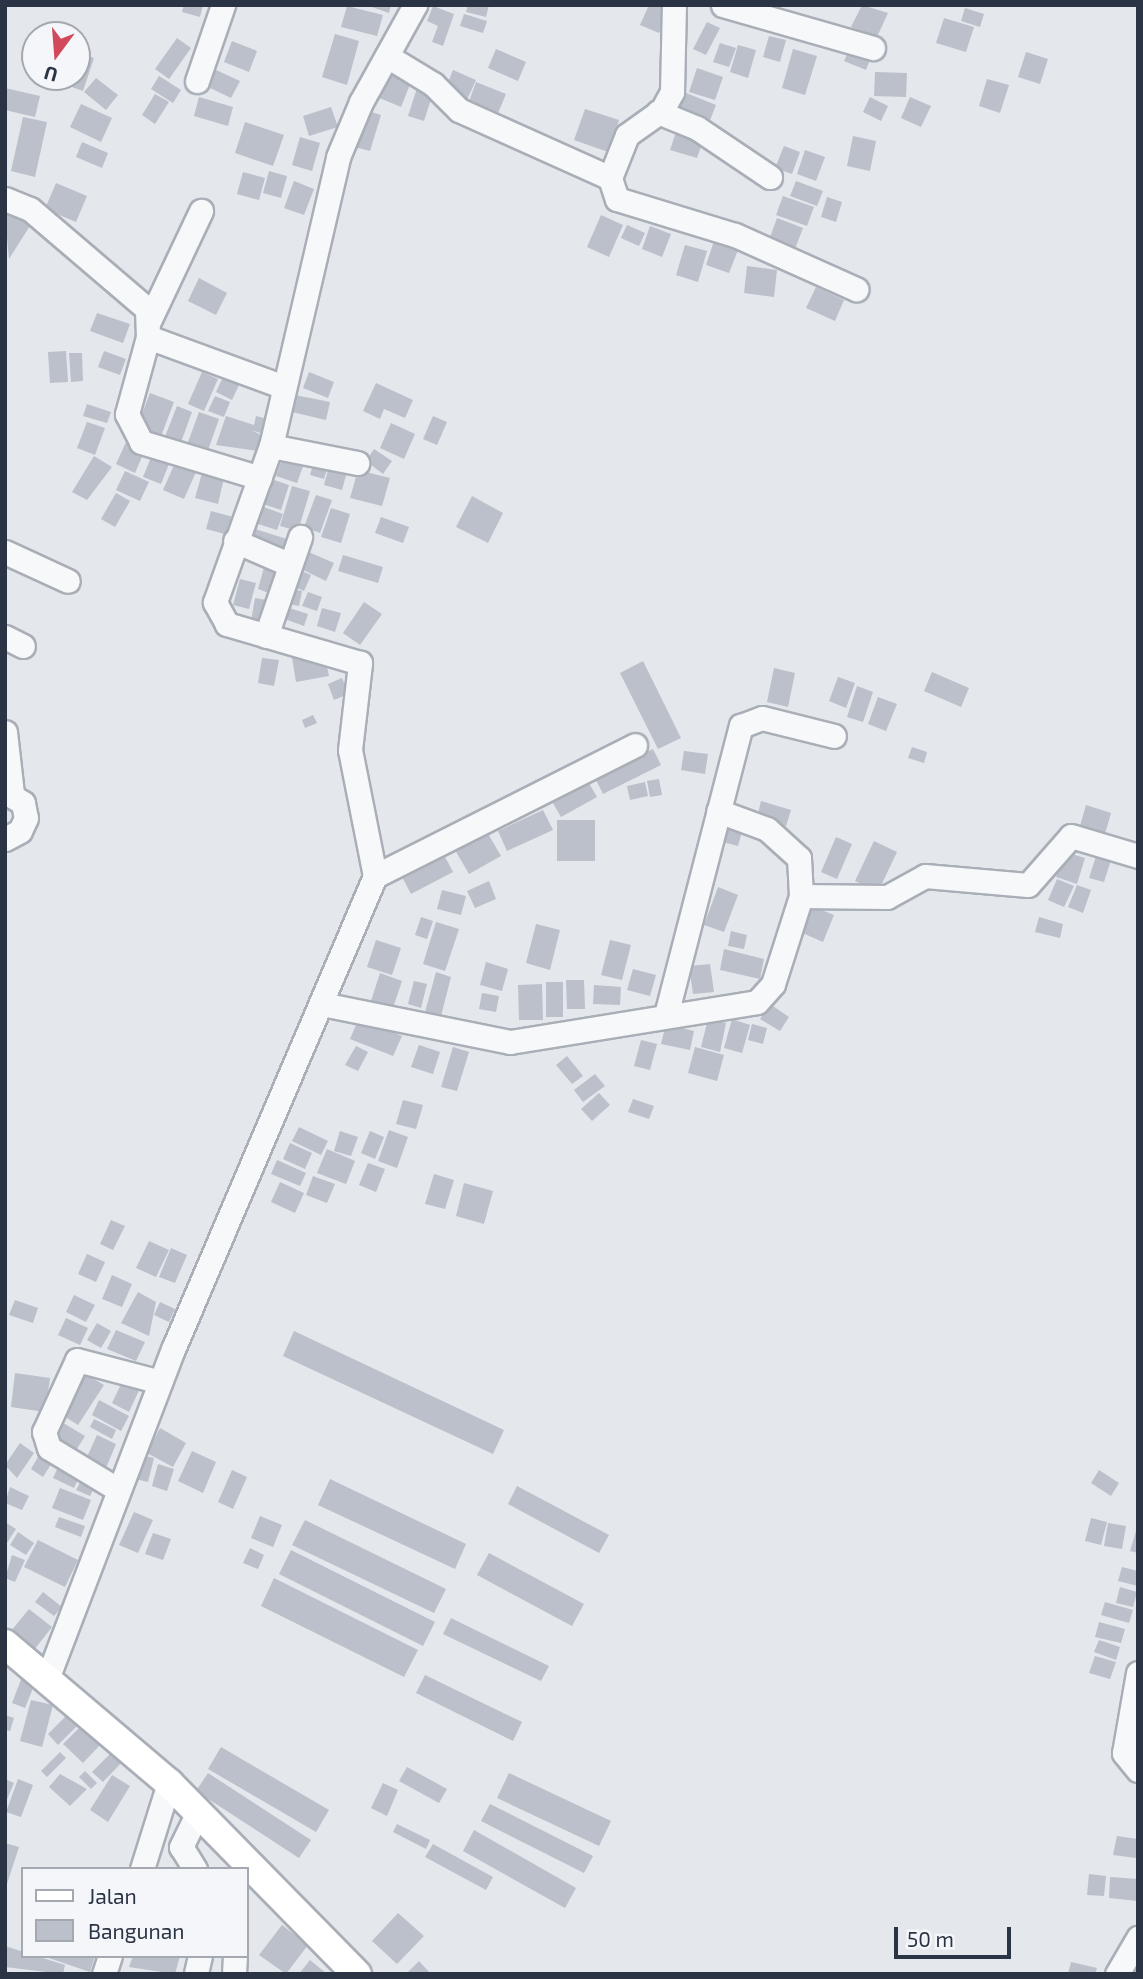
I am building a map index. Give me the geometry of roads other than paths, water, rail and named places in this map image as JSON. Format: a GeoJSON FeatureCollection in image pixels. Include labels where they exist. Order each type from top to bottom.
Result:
{"type":"FeatureCollection","features":[{"type":"Feature","properties":{"kind":"main road"},"geometry":{"type":"LineString","coordinates":[[5,1644],[169,1783],[357,1974]]}},
{"type":"Feature","properties":{"kind":"street"},"geometry":{"type":"LineString","coordinates":[[197,81],[223,5]]}},
{"type":"Feature","properties":{"kind":"street"},"geometry":{"type":"LineString","coordinates":[[47,1679],[117,1489],[160,1382],[375,876],[350,750],[360,663],[227,624],[216,607],[236,541],[271,446],[338,157],[415,5]]}},
{"type":"Feature","properties":{"kind":"street"},"geometry":{"type":"LineString","coordinates":[[674,5],[670,27],[677,75],[658,112],[627,135],[610,178],[617,199],[735,235],[856,289]]}},
{"type":"Feature","properties":{"kind":"street"},"geometry":{"type":"LineString","coordinates":[[723,5],[873,48]]}},
{"type":"Feature","properties":{"kind":"street"},"geometry":{"type":"LineString","coordinates":[[387,56],[433,84],[459,110],[610,178]]}},
{"type":"Feature","properties":{"kind":"street"},"geometry":{"type":"LineString","coordinates":[[658,112],[697,128],[770,177]]}},
{"type":"Feature","properties":{"kind":"street"},"geometry":{"type":"LineString","coordinates":[[5,199],[30,209],[132,292],[149,329],[284,387]]}},
{"type":"Feature","properties":{"kind":"street"},"geometry":{"type":"LineString","coordinates":[[201,211],[149,329],[127,414],[133,433],[149,447],[260,478]]}},
{"type":"Feature","properties":{"kind":"street"},"geometry":{"type":"LineString","coordinates":[[271,446],[357,463]]}},
{"type":"Feature","properties":{"kind":"street"},"geometry":{"type":"LineString","coordinates":[[266,636],[286,564],[300,537]]}},
{"type":"Feature","properties":{"kind":"street"},"geometry":{"type":"LineString","coordinates":[[236,541],[286,564]]}},
{"type":"Feature","properties":{"kind":"street"},"geometry":{"type":"LineString","coordinates":[[5,552],[68,581]]}},
{"type":"Feature","properties":{"kind":"street"},"geometry":{"type":"LineString","coordinates":[[666,1015],[718,811],[745,722],[762,718],[834,736]]}},
{"type":"Feature","properties":{"kind":"street"},"geometry":{"type":"LineString","coordinates":[[5,732],[9,792],[26,818],[6,840]]}},
{"type":"Feature","properties":{"kind":"street"},"geometry":{"type":"LineString","coordinates":[[375,876],[635,745]]}},
{"type":"Feature","properties":{"kind":"street"},"geometry":{"type":"LineString","coordinates":[[322,1004],[497,1042],[666,1015],[745,1006],[766,996],[801,896],[799,858],[789,845],[767,829],[718,811]]}},
{"type":"Feature","properties":{"kind":"street"},"geometry":{"type":"LineString","coordinates":[[801,896],[887,897],[925,876],[1028,885],[1071,836],[1138,856]]}},
{"type":"Feature","properties":{"kind":"street"},"geometry":{"type":"LineString","coordinates":[[117,1489],[49,1448],[44,1432],[76,1360],[160,1382]]}},
{"type":"Feature","properties":{"kind":"street"},"geometry":{"type":"LineString","coordinates":[[1138,1674],[1125,1753],[1138,1770]]}},
{"type":"Feature","properties":{"kind":"street"},"geometry":{"type":"LineString","coordinates":[[143,1867],[169,1783]]}},
{"type":"Feature","properties":{"kind":"street"},"geometry":{"type":"LineString","coordinates":[[194,1867],[181,1847],[198,1812]]}},
{"type":"Feature","properties":{"kind":"street"},"geometry":{"type":"LineString","coordinates":[[1117,1974],[1138,1938]]}}]}
